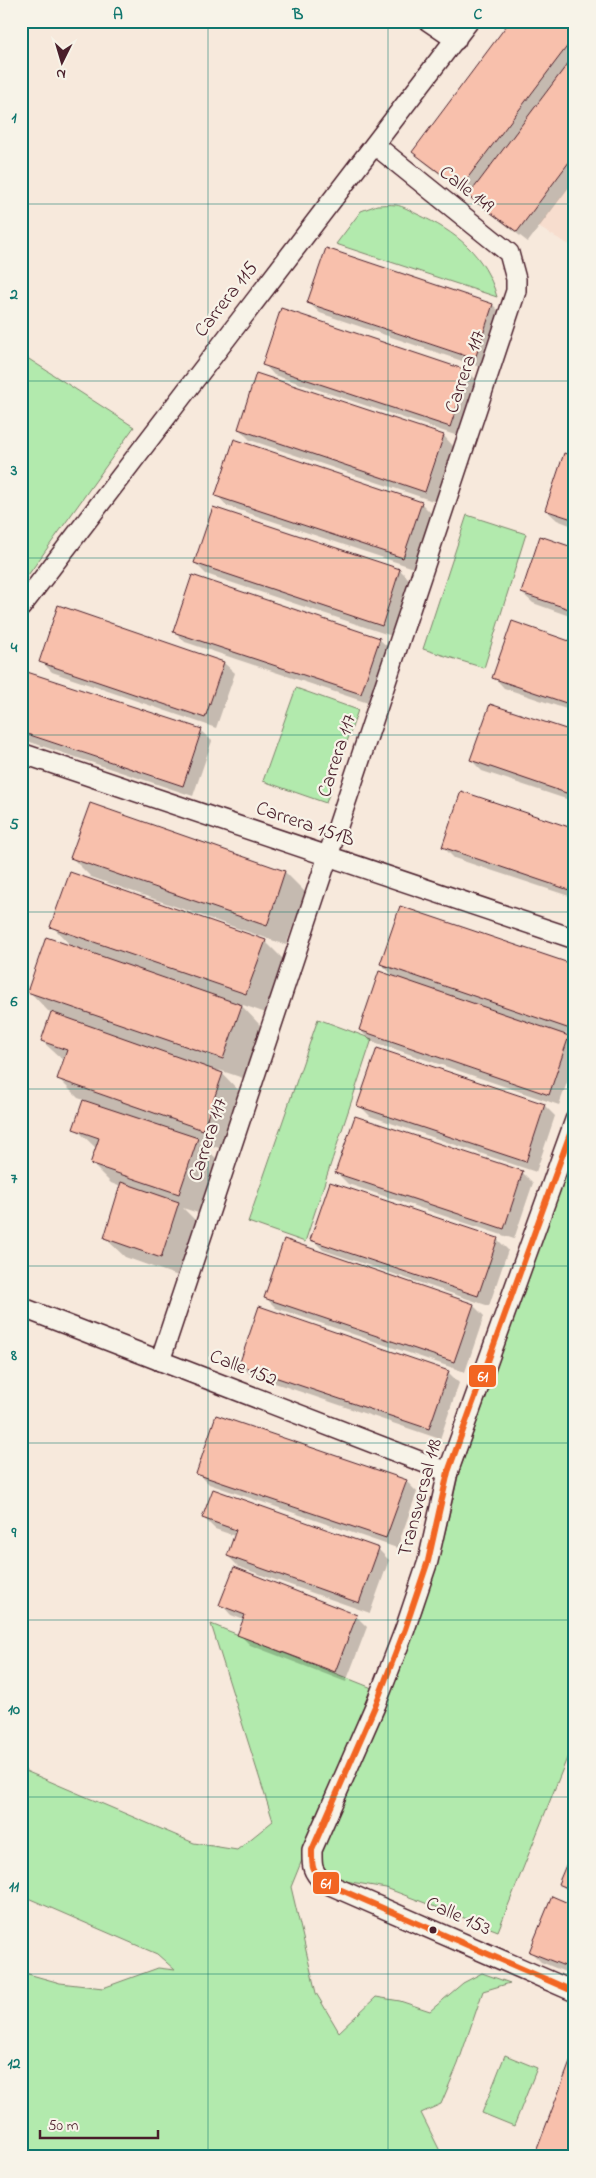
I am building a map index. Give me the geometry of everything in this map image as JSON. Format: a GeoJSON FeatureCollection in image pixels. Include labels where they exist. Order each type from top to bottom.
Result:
{"type":"FeatureCollection","features":[{"type":"Feature","properties":{"kind":"street"},"geometry":{"type":"LineString","coordinates":[[428,21],[456,40]]}},
{"type":"Feature","properties":{"kind":"street","name":"Carrera 115"},"geometry":{"type":"LineString","coordinates":[[21,607],[470,21]]}},
{"type":"Feature","properties":{"kind":"street","name":"Calle 149"},"geometry":{"type":"LineString","coordinates":[[375,145],[509,253],[516,279]]}},
{"type":"Feature","properties":{"kind":"street","name":"Carrera 117"},"geometry":{"type":"LineString","coordinates":[[160,1360],[513,304],[516,279]]}},
{"type":"Feature","properties":{"kind":"street","name":"Carrera 151B"},"geometry":{"type":"LineString","coordinates":[[21,753],[575,939]]}},
{"type":"Feature","properties":{"kind":"street","name":"Transversal 118"},"geometry":{"type":"LineString","coordinates":[[323,1882],[314,1872],[312,1850],[376,1704],[405,1629],[428,1562],[448,1472],[575,1120]]}},
{"type":"Feature","properties":{"kind":"street","name":"Calle 152"},"geometry":{"type":"LineString","coordinates":[[21,1307],[448,1472]]}},
{"type":"Feature","properties":{"kind":"street","name":"Calle 153"},"geometry":{"type":"LineString","coordinates":[[323,1882],[575,1992]]}},
{"type":"Feature","properties":{"kind":"shaded area"},"geometry":{"type":"Polygon","coordinates":[[[575,178],[575,248],[538,227],[575,178]]]}},
{"type":"Feature","properties":{"kind":"green space"},"geometry":{"type":"Polygon","coordinates":[[[377,205],[404,207],[456,237],[467,246],[485,268],[497,297],[336,244],[361,211],[377,205]]]}},
{"type":"Feature","properties":{"kind":"green space"},"geometry":{"type":"Polygon","coordinates":[[[21,354],[134,427],[21,585],[21,354]]]}},
{"type":"Feature","properties":{"kind":"green space"},"geometry":{"type":"Polygon","coordinates":[[[467,515],[526,534],[484,668],[423,649],[467,515]]]}},
{"type":"Feature","properties":{"kind":"green space"},"geometry":{"type":"Polygon","coordinates":[[[296,688],[358,710],[326,803],[263,781],[296,688]]]}},
{"type":"Feature","properties":{"kind":"green space"},"geometry":{"type":"Polygon","coordinates":[[[318,1019],[372,1039],[305,1242],[248,1222],[318,1019]]]}},
{"type":"Feature","properties":{"kind":"green space"},"geometry":{"type":"Polygon","coordinates":[[[575,1148],[575,1738],[498,1931],[386,1888],[339,1880],[326,1875],[317,1856],[422,1611],[446,1529],[459,1472],[575,1148]]]}},
{"type":"Feature","properties":{"kind":"green space"},"geometry":{"type":"Polygon","coordinates":[[[211,1624],[372,1688],[291,1887],[316,1993],[339,2032],[376,1997],[400,2001],[430,2011],[463,1983],[482,1973],[510,1983],[483,1991],[458,2064],[441,2104],[421,2113],[443,2157],[21,2157],[21,1972],[60,1983],[103,1988],[158,1968],[175,1970],[157,1954],[21,1895],[21,1769],[194,1843],[237,1850],[273,1821],[211,1624]]]}},
{"type":"Feature","properties":{"kind":"green space"},"geometry":{"type":"Polygon","coordinates":[[[505,2055],[537,2068],[514,2126],[482,2113],[505,2055]]]}},
{"type":"Feature","properties":{"kind":"building"},"geometry":{"type":"Polygon","coordinates":[[[510,21],[560,21],[575,32],[575,36],[460,188],[412,152],[510,21]]]}},
{"type":"Feature","properties":{"kind":"building"},"geometry":{"type":"Polygon","coordinates":[[[575,54],[575,154],[517,232],[468,196],[575,54]]]}},
{"type":"Feature","properties":{"kind":"building"},"geometry":{"type":"Polygon","coordinates":[[[326,248],[493,304],[475,359],[307,303],[326,248]]]}},
{"type":"Feature","properties":{"kind":"building"},"geometry":{"type":"Polygon","coordinates":[[[281,308],[469,371],[450,427],[262,365],[281,308]]]}},
{"type":"Feature","properties":{"kind":"building"},"geometry":{"type":"Polygon","coordinates":[[[575,325],[575,339],[571,337],[575,325]]]}},
{"type":"Feature","properties":{"kind":"building"},"geometry":{"type":"Polygon","coordinates":[[[256,373],[444,435],[425,492],[238,429],[256,373]]]}},
{"type":"Feature","properties":{"kind":"building"},"geometry":{"type":"Polygon","coordinates":[[[234,439],[422,502],[403,558],[215,496],[234,439]]]}},
{"type":"Feature","properties":{"kind":"building"},"geometry":{"type":"Polygon","coordinates":[[[564,453],[575,457],[575,520],[545,510],[564,453]]]}},
{"type":"Feature","properties":{"kind":"building"},"geometry":{"type":"Polygon","coordinates":[[[213,507],[400,569],[382,626],[194,563],[213,507]]]}},
{"type":"Feature","properties":{"kind":"building"},"geometry":{"type":"Polygon","coordinates":[[[540,536],[575,548],[575,611],[521,593],[540,536]]]}},
{"type":"Feature","properties":{"kind":"building"},"geometry":{"type":"Polygon","coordinates":[[[192,575],[380,638],[361,694],[173,632],[192,575]]]}},
{"type":"Feature","properties":{"kind":"building"},"geometry":{"type":"Polygon","coordinates":[[[58,605],[224,662],[205,718],[39,662],[58,605]]]}},
{"type":"Feature","properties":{"kind":"building"},"geometry":{"type":"Polygon","coordinates":[[[512,621],[575,643],[575,706],[492,678],[512,621]]]}},
{"type":"Feature","properties":{"kind":"building"},"geometry":{"type":"Polygon","coordinates":[[[21,670],[202,729],[183,786],[21,732],[21,670]]]}},
{"type":"Feature","properties":{"kind":"building"},"geometry":{"type":"Polygon","coordinates":[[[490,704],[575,732],[575,796],[470,760],[490,704]]]}},
{"type":"Feature","properties":{"kind":"building"},"geometry":{"type":"Polygon","coordinates":[[[461,791],[575,829],[575,892],[442,847],[461,791]]]}},
{"type":"Feature","properties":{"kind":"building"},"geometry":{"type":"Polygon","coordinates":[[[90,803],[285,871],[267,926],[70,858],[90,803]]]}},
{"type":"Feature","properties":{"kind":"building"},"geometry":{"type":"Polygon","coordinates":[[[70,872],[266,940],[246,994],[50,927],[70,872]]]}},
{"type":"Feature","properties":{"kind":"building"},"geometry":{"type":"Polygon","coordinates":[[[400,906],[575,965],[575,1015],[570,1029],[380,964],[400,906]]]}},
{"type":"Feature","properties":{"kind":"building"},"geometry":{"type":"Polygon","coordinates":[[[46,937],[242,1005],[223,1059],[27,992],[46,937]]]}},
{"type":"Feature","properties":{"kind":"building"},"geometry":{"type":"Polygon","coordinates":[[[379,971],[569,1036],[549,1095],[359,1030],[379,971]]]}},
{"type":"Feature","properties":{"kind":"building"},"geometry":{"type":"Polygon","coordinates":[[[51,1012],[223,1073],[203,1130],[57,1079],[67,1050],[41,1041],[51,1012]]]}},
{"type":"Feature","properties":{"kind":"building"},"geometry":{"type":"Polygon","coordinates":[[[377,1048],[545,1104],[526,1162],[357,1106],[377,1048]]]}},
{"type":"Feature","properties":{"kind":"building"},"geometry":{"type":"Polygon","coordinates":[[[83,1100],[198,1138],[179,1194],[90,1164],[99,1138],[73,1129],[83,1100]]]}},
{"type":"Feature","properties":{"kind":"building"},"geometry":{"type":"Polygon","coordinates":[[[355,1116],[523,1171],[504,1229],[335,1173],[355,1116]]]}},
{"type":"Feature","properties":{"kind":"building"},"geometry":{"type":"Polygon","coordinates":[[[121,1182],[179,1202],[161,1258],[104,1238],[121,1182]]]}},
{"type":"Feature","properties":{"kind":"building"},"geometry":{"type":"Polygon","coordinates":[[[330,1182],[498,1238],[478,1296],[310,1240],[330,1182]]]}},
{"type":"Feature","properties":{"kind":"building"},"geometry":{"type":"Polygon","coordinates":[[[284,1239],[474,1304],[454,1362],[264,1298],[284,1239]]]}},
{"type":"Feature","properties":{"kind":"building"},"geometry":{"type":"Polygon","coordinates":[[[259,1306],[449,1371],[429,1429],[239,1365],[259,1306]]]}},
{"type":"Feature","properties":{"kind":"building"},"geometry":{"type":"Polygon","coordinates":[[[216,1415],[407,1480],[386,1538],[196,1474],[216,1415]]]}},
{"type":"Feature","properties":{"kind":"building"},"geometry":{"type":"Polygon","coordinates":[[[213,1489],[379,1548],[359,1603],[227,1556],[236,1530],[202,1518],[213,1489]]]}},
{"type":"Feature","properties":{"kind":"building"},"geometry":{"type":"Polygon","coordinates":[[[234,1567],[357,1615],[335,1672],[237,1635],[245,1615],[219,1605],[234,1567]]]}},
{"type":"Feature","properties":{"kind":"building"},"geometry":{"type":"Polygon","coordinates":[[[575,1844],[575,1891],[558,1884],[575,1844]]]}},
{"type":"Feature","properties":{"kind":"building"},"geometry":{"type":"Polygon","coordinates":[[[552,1896],[575,1906],[575,1970],[529,1952],[552,1896]]]}},
{"type":"Feature","properties":{"kind":"building"},"geometry":{"type":"Polygon","coordinates":[[[575,2049],[575,2157],[534,2157],[575,2049]]]}},
{"type":"Feature","properties":{"kind":"transit line","name":"61"},"geometry":{"type":"LineString","coordinates":[[575,1120],[448,1472],[428,1561],[405,1629],[376,1704],[312,1850],[314,1871],[323,1882],[575,1992]]}}]}
